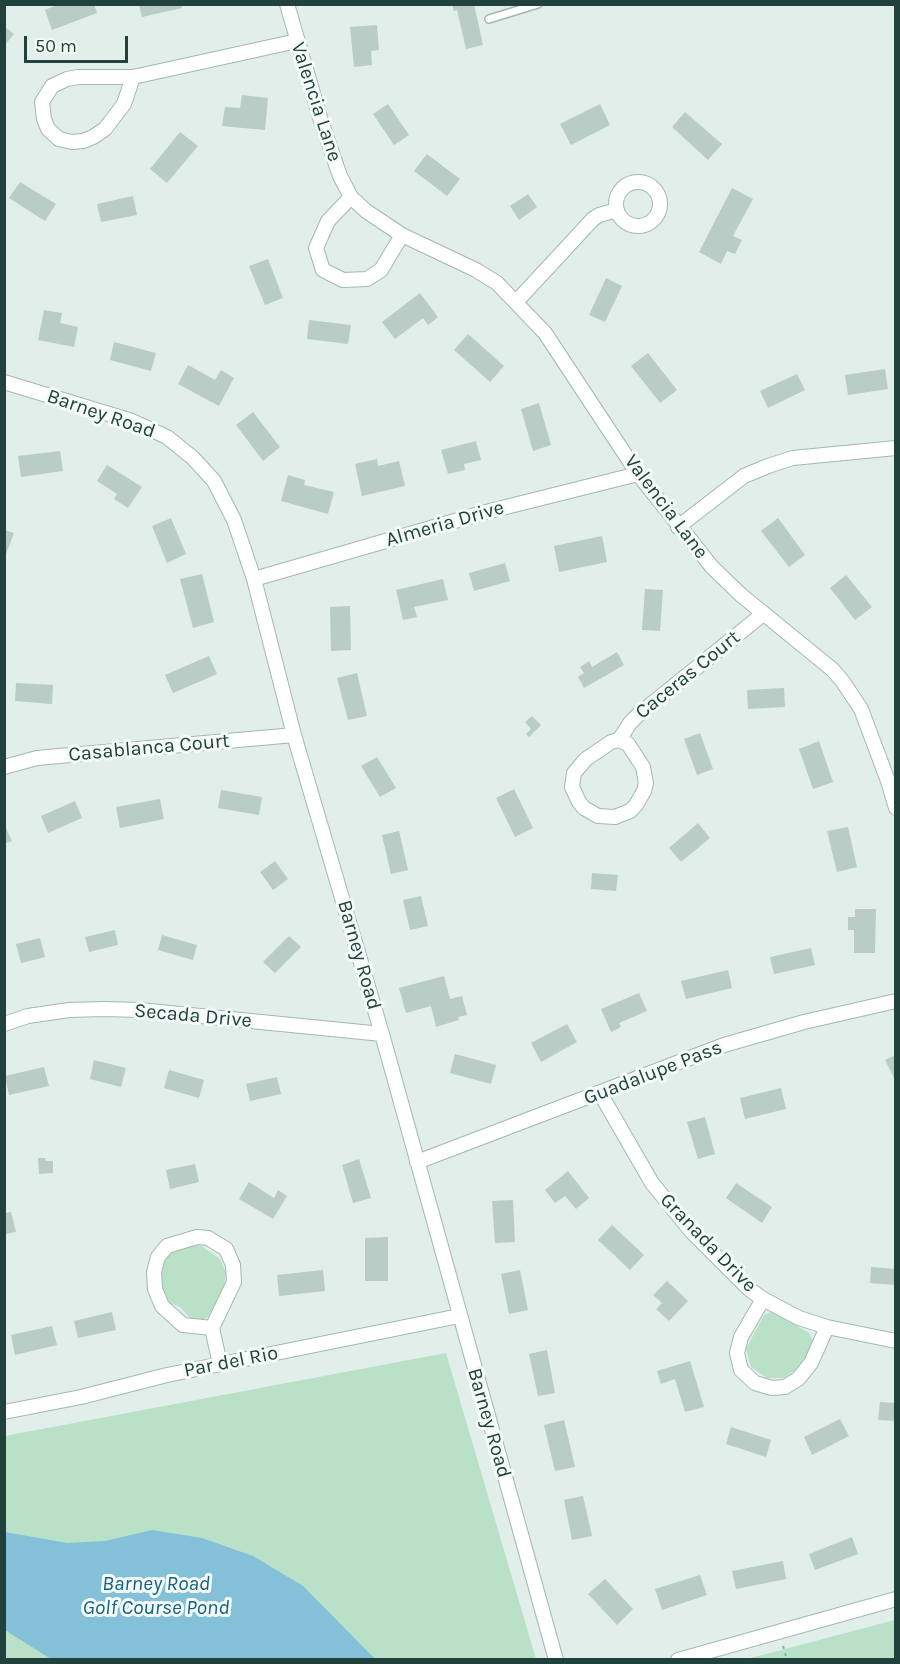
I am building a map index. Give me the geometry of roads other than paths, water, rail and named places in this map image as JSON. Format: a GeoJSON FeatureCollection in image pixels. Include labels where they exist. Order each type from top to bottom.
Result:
{"type":"FeatureCollection","features":[{"type":"Feature","properties":{"kind":"street","name":"Valencia Lane"},"geometry":{"type":"LineString","coordinates":[[287,4],[340,176],[351,197],[366,211],[402,235],[476,270],[497,283],[517,301],[545,333],[638,474],[712,567],[763,614],[833,670],[843,682],[861,709],[896,808]]}},
{"type":"Feature","properties":{"kind":"street"},"geometry":{"type":"LineString","coordinates":[[133,77],[124,104],[105,129],[93,137],[72,142],[59,139],[48,129],[42,102],[52,86],[67,79],[133,77],[297,41]]}},
{"type":"Feature","properties":{"kind":"street"},"geometry":{"type":"LineString","coordinates":[[351,197],[328,220],[316,248],[323,270],[343,280],[367,279],[381,270],[402,235]]}},
{"type":"Feature","properties":{"kind":"street"},"geometry":{"type":"LineString","coordinates":[[517,301],[593,219],[617,210]]}},
{"type":"Feature","properties":{"kind":"street","name":"Barney Road"},"geometry":{"type":"LineString","coordinates":[[4,382],[132,421],[167,437],[193,458],[214,482],[234,520],[254,579],[294,735],[382,1034],[556,1659]]}},
{"type":"Feature","properties":{"kind":"street"},"geometry":{"type":"LineString","coordinates":[[678,527],[744,476],[768,466],[793,458],[896,448]]}},
{"type":"Feature","properties":{"kind":"street","name":"Almeria Drive"},"geometry":{"type":"LineString","coordinates":[[254,579],[486,512],[638,474]]}},
{"type":"Feature","properties":{"kind":"street","name":"Caceras Court"},"geometry":{"type":"LineString","coordinates":[[619,740],[628,744],[643,767],[644,791],[636,805],[623,815],[607,818],[584,808],[574,795],[572,787],[574,773],[586,759],[611,742],[619,740],[638,715],[763,614]]}},
{"type":"Feature","properties":{"kind":"street","name":"Casablanca Court"},"geometry":{"type":"LineString","coordinates":[[4,767],[37,758],[294,735]]}},
{"type":"Feature","properties":{"kind":"street","name":"Guadalupe Pass"},"geometry":{"type":"LineString","coordinates":[[417,1162],[724,1045],[804,1022],[896,1000]]}},
{"type":"Feature","properties":{"kind":"street","name":"Secada Drive"},"geometry":{"type":"LineString","coordinates":[[4,1024],[28,1016],[69,1010],[104,1009],[140,1010],[382,1034]]}},
{"type":"Feature","properties":{"kind":"street","name":"Granada Drive"},"geometry":{"type":"LineString","coordinates":[[600,1094],[652,1183],[691,1232],[749,1289],[799,1318],[826,1327],[896,1341]]}},
{"type":"Feature","properties":{"kind":"street"},"geometry":{"type":"LineString","coordinates":[[212,1328],[183,1325],[162,1306],[155,1289],[154,1272],[158,1257],[167,1246],[197,1237],[207,1238],[226,1249],[230,1256],[234,1282],[230,1295],[212,1328],[220,1364]]}},
{"type":"Feature","properties":{"kind":"street","name":"Granada Drive"},"geometry":{"type":"LineString","coordinates":[[763,1299],[741,1337],[736,1353],[741,1370],[755,1383],[772,1388],[785,1387],[798,1379],[811,1363],[826,1327]]}},
{"type":"Feature","properties":{"kind":"street","name":"Par del Rio"},"geometry":{"type":"LineString","coordinates":[[4,1412],[81,1398],[167,1375],[459,1317]]}},
{"type":"Feature","properties":{"kind":"street"},"geometry":{"type":"LineString","coordinates":[[678,1659],[896,1599]]}},
{"type":"Feature","properties":{"kind":"lane"},"geometry":{"type":"LineString","coordinates":[[489,19],[538,4]]}},
{"type":"Feature","properties":{"kind":"water","name":"Barney Road Golf Course Pond"},"geometry":{"type":"Polygon","coordinates":[[[152,1530],[202,1538],[253,1556],[303,1586],[375,1659],[51,1659],[5,1630],[5,1532],[67,1543],[105,1541],[152,1530]]]}}]}
